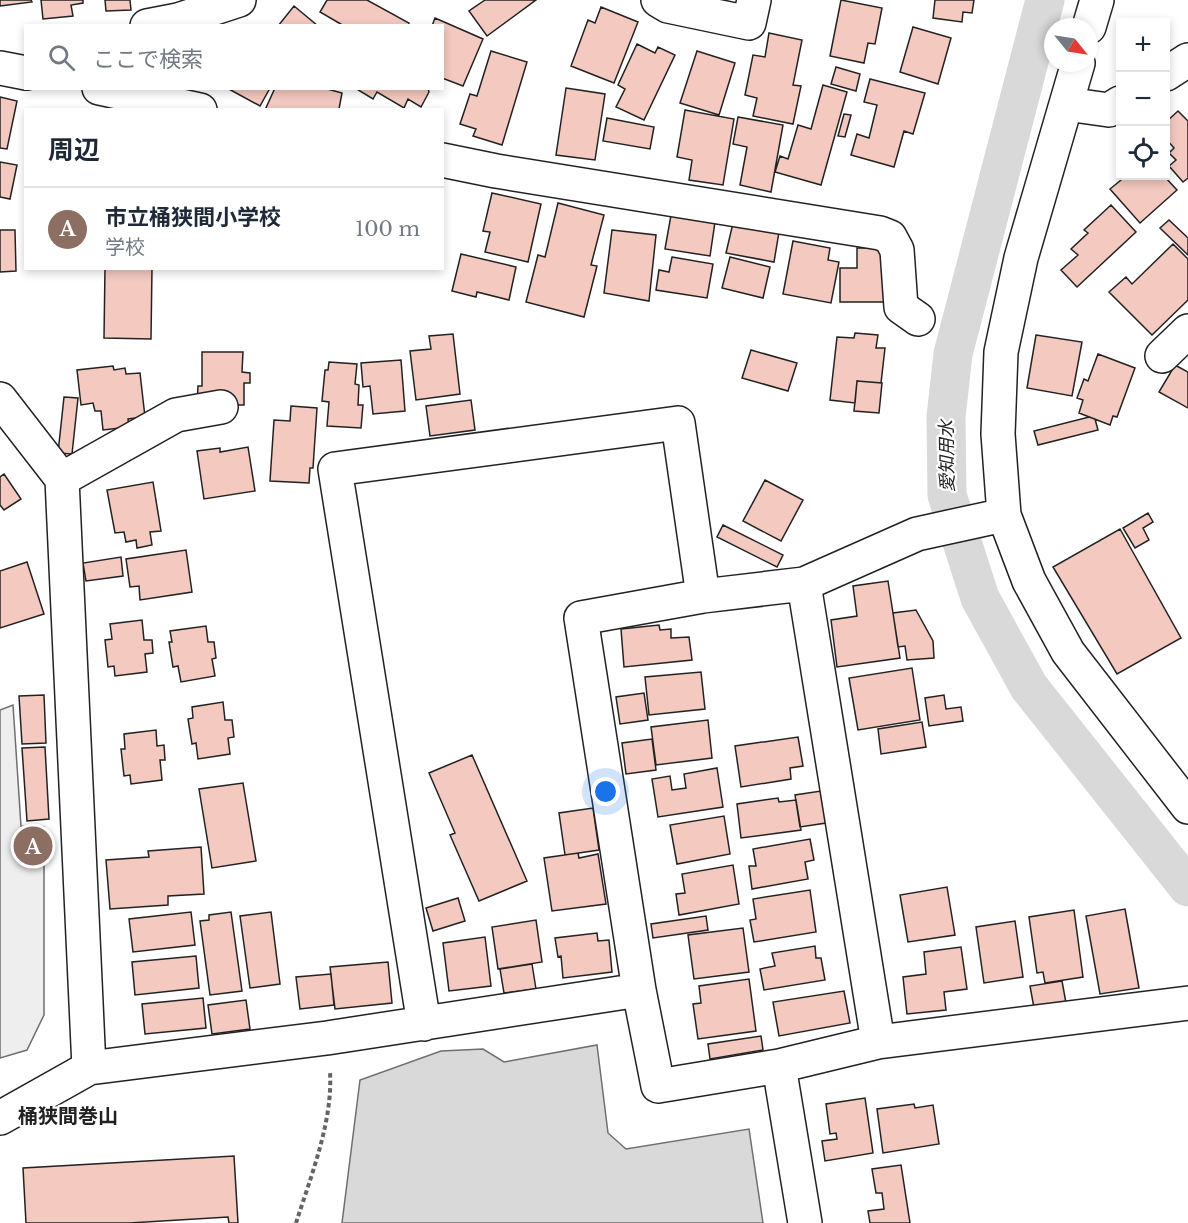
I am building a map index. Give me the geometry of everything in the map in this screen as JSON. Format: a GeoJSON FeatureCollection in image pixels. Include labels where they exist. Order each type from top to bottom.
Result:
{"type":"FeatureCollection","features":[{"type":"Feature","properties":{"kind":"street"},"geometry":{"type":"LineString","coordinates":[[166,15],[238,0]]}},
{"type":"Feature","properties":{"kind":"street"},"geometry":{"type":"LineString","coordinates":[[658,0],[668,6],[749,23],[754,0]]}},
{"type":"Feature","properties":{"kind":"street"},"geometry":{"type":"LineString","coordinates":[[1092,18],[1097,0]]}},
{"type":"Feature","properties":{"kind":"street"},"geometry":{"type":"LineString","coordinates":[[0,53],[24,48]]}},
{"type":"Feature","properties":{"kind":"street"},"geometry":{"type":"LineString","coordinates":[[1169,72],[1188,60]]}},
{"type":"Feature","properties":{"kind":"street"},"geometry":{"type":"LineString","coordinates":[[0,68],[24,73]]}},
{"type":"Feature","properties":{"kind":"street"},"geometry":{"type":"LineString","coordinates":[[1075,72],[1021,258],[1001,352],[998,434],[1004,515],[1029,581],[1068,652],[1187,803]]}},
{"type":"Feature","properties":{"kind":"street"},"geometry":{"type":"LineString","coordinates":[[108,90],[191,108]]}},
{"type":"Feature","properties":{"kind":"street"},"geometry":{"type":"LineString","coordinates":[[1066,104],[1109,110],[1116,106]]}},
{"type":"Feature","properties":{"kind":"street"},"geometry":{"type":"LineString","coordinates":[[444,160],[508,173],[880,233],[890,237],[897,250],[901,307],[918,319]]}},
{"type":"Feature","properties":{"kind":"street"},"geometry":{"type":"LineString","coordinates":[[1162,356],[1188,332]]}},
{"type":"Feature","properties":{"kind":"street"},"geometry":{"type":"LineString","coordinates":[[0,399],[62,479],[89,1068]]}},
{"type":"Feature","properties":{"kind":"street"},"geometry":{"type":"LineString","coordinates":[[62,479],[176,415],[221,407]]}},
{"type":"Feature","properties":{"kind":"street"},"geometry":{"type":"LineString","coordinates":[[424,1024],[335,469],[678,423],[703,596]]}},
{"type":"Feature","properties":{"kind":"street"},"geometry":{"type":"LineString","coordinates":[[1004,515],[917,534],[804,584],[703,596],[581,618],[639,990],[658,1086],[779,1066],[879,1042],[1188,1003]]}},
{"type":"Feature","properties":{"kind":"street"},"geometry":{"type":"LineString","coordinates":[[804,584],[879,1042]]}},
{"type":"Feature","properties":{"kind":"street"},"geometry":{"type":"LineString","coordinates":[[0,1118],[89,1068],[327,1038],[639,990]]}},
{"type":"Feature","properties":{"kind":"street"},"geometry":{"type":"LineString","coordinates":[[779,1066],[805,1223]]}},
{"type":"Feature","properties":{"kind":"path"},"geometry":{"type":"LineString","coordinates":[[296,1223],[317,1156],[331,1090],[327,1038]]}},
{"type":"Feature","properties":{"kind":"shaded area"},"geometry":{"type":"Polygon","coordinates":[[[13,705],[21,826],[44,827],[44,1015],[27,1050],[0,1058],[0,710],[13,705]]]}},
{"type":"Feature","properties":{"kind":"shaded area"},"geometry":{"type":"Polygon","coordinates":[[[597,1045],[608,1133],[626,1149],[749,1129],[763,1223],[342,1223],[360,1080],[441,1051],[483,1049],[504,1062],[597,1045]]]}},
{"type":"Feature","properties":{"kind":"building"},"geometry":{"type":"Polygon","coordinates":[[[0,0],[31,0],[32,2],[0,6],[0,0]]]}},
{"type":"Feature","properties":{"kind":"building"},"geometry":{"type":"Polygon","coordinates":[[[41,0],[83,0],[83,3],[71,5],[73,16],[43,19],[41,0]]]}},
{"type":"Feature","properties":{"kind":"building"},"geometry":{"type":"Polygon","coordinates":[[[105,0],[130,0],[131,10],[106,11],[105,0]]]}},
{"type":"Feature","properties":{"kind":"building"},"geometry":{"type":"Polygon","coordinates":[[[327,0],[367,0],[409,23],[341,24],[320,12],[327,0]]]}},
{"type":"Feature","properties":{"kind":"building"},"geometry":{"type":"Polygon","coordinates":[[[485,0],[536,0],[487,36],[469,11],[485,0]]]}},
{"type":"Feature","properties":{"kind":"building"},"geometry":{"type":"Polygon","coordinates":[[[841,0],[882,8],[875,44],[868,43],[864,63],[830,56],[841,0]]]}},
{"type":"Feature","properties":{"kind":"building"},"geometry":{"type":"Polygon","coordinates":[[[935,0],[974,0],[972,13],[963,12],[962,22],[933,18],[935,0]]]}},
{"type":"Feature","properties":{"kind":"building"},"geometry":{"type":"Polygon","coordinates":[[[294,6],[316,24],[280,24],[294,6]]]}},
{"type":"Feature","properties":{"kind":"building"},"geometry":{"type":"Polygon","coordinates":[[[601,7],[638,22],[614,83],[571,66],[588,20],[595,23],[601,7]]]}},
{"type":"Feature","properties":{"kind":"building"},"geometry":{"type":"Polygon","coordinates":[[[435,18],[483,39],[463,86],[444,79],[444,24],[433,24],[435,18]]]}},
{"type":"Feature","properties":{"kind":"building"},"geometry":{"type":"Polygon","coordinates":[[[913,27],[951,38],[938,84],[900,72],[913,27]]]}},
{"type":"Feature","properties":{"kind":"building"},"geometry":{"type":"Polygon","coordinates":[[[769,33],[802,40],[793,85],[801,86],[793,124],[753,116],[757,98],[745,95],[753,55],[765,57],[769,33]]]}},
{"type":"Feature","properties":{"kind":"building"},"geometry":{"type":"Polygon","coordinates":[[[637,44],[655,53],[658,47],[675,55],[644,120],[616,107],[625,89],[618,85],[637,44]]]}},
{"type":"Feature","properties":{"kind":"building"},"geometry":{"type":"Polygon","coordinates":[[[491,51],[527,62],[502,145],[473,136],[476,129],[460,124],[470,94],[477,96],[491,51]]]}},
{"type":"Feature","properties":{"kind":"building"},"geometry":{"type":"Polygon","coordinates":[[[697,51],[735,63],[719,115],[680,103],[697,51]]]}},
{"type":"Feature","properties":{"kind":"building"},"geometry":{"type":"Polygon","coordinates":[[[836,67],[860,74],[856,91],[831,84],[836,67]]]}},
{"type":"Feature","properties":{"kind":"building"},"geometry":{"type":"Polygon","coordinates":[[[870,79],[925,93],[913,134],[904,131],[894,167],[851,155],[857,134],[869,138],[877,105],[864,102],[870,79]]]}},
{"type":"Feature","properties":{"kind":"building"},"geometry":{"type":"Polygon","coordinates":[[[823,85],[847,92],[821,185],[775,172],[780,156],[788,159],[798,125],[811,129],[823,85]]]}},
{"type":"Feature","properties":{"kind":"building"},"geometry":{"type":"Polygon","coordinates":[[[566,88],[605,94],[595,160],[556,155],[566,88]]]}},
{"type":"Feature","properties":{"kind":"building"},"geometry":{"type":"Polygon","coordinates":[[[231,90],[269,90],[260,106],[231,90]]]}},
{"type":"Feature","properties":{"kind":"building"},"geometry":{"type":"Polygon","coordinates":[[[274,90],[331,90],[342,93],[339,108],[266,108],[274,90]]]}},
{"type":"Feature","properties":{"kind":"building"},"geometry":{"type":"Polygon","coordinates":[[[358,90],[428,90],[429,92],[421,107],[408,99],[404,108],[377,92],[373,99],[358,90]]]}},
{"type":"Feature","properties":{"kind":"building"},"geometry":{"type":"Polygon","coordinates":[[[0,97],[17,101],[7,149],[0,148],[0,97]]]}},
{"type":"Feature","properties":{"kind":"building"},"geometry":{"type":"Polygon","coordinates":[[[685,110],[734,119],[723,185],[689,180],[692,160],[677,157],[685,110]]]}},
{"type":"Feature","properties":{"kind":"building"},"geometry":{"type":"Polygon","coordinates":[[[1178,111],[1188,121],[1188,178],[1183,182],[1170,167],[1176,160],[1170,154],[1174,148],[1170,144],[1170,118],[1178,111]]]}},
{"type":"Feature","properties":{"kind":"building"},"geometry":{"type":"Polygon","coordinates":[[[844,114],[851,115],[845,137],[838,136],[844,114]]]}},
{"type":"Feature","properties":{"kind":"building"},"geometry":{"type":"Polygon","coordinates":[[[738,117],[783,125],[771,192],[740,185],[747,147],[733,144],[738,117]]]}},
{"type":"Feature","properties":{"kind":"building"},"geometry":{"type":"Polygon","coordinates":[[[607,118],[654,127],[650,149],[603,141],[607,118]]]}},
{"type":"Feature","properties":{"kind":"building"},"geometry":{"type":"Polygon","coordinates":[[[0,162],[17,165],[10,199],[0,197],[0,162]]]}},
{"type":"Feature","properties":{"kind":"building"},"geometry":{"type":"Polygon","coordinates":[[[1121,180],[1168,180],[1177,190],[1140,223],[1110,189],[1121,180]]]}},
{"type":"Feature","properties":{"kind":"building"},"geometry":{"type":"Polygon","coordinates":[[[492,193],[541,204],[528,262],[485,252],[490,232],[483,231],[492,193]]]}},
{"type":"Feature","properties":{"kind":"building"},"geometry":{"type":"Polygon","coordinates":[[[558,203],[604,215],[591,265],[597,266],[584,317],[526,302],[538,255],[545,257],[558,203]]]}},
{"type":"Feature","properties":{"kind":"building"},"geometry":{"type":"Polygon","coordinates":[[[1111,205],[1136,232],[1077,287],[1061,270],[1078,255],[1071,249],[1088,233],[1084,230],[1111,205]]]}},
{"type":"Feature","properties":{"kind":"building"},"geometry":{"type":"Polygon","coordinates":[[[671,215],[715,222],[710,256],[665,249],[671,215]]]}},
{"type":"Feature","properties":{"kind":"building"},"geometry":{"type":"Polygon","coordinates":[[[1169,220],[1188,238],[1188,255],[1160,228],[1169,220]]]}},
{"type":"Feature","properties":{"kind":"building"},"geometry":{"type":"Polygon","coordinates":[[[733,223],[780,226],[774,262],[726,253],[733,223]]]}},
{"type":"Feature","properties":{"kind":"building"},"geometry":{"type":"Polygon","coordinates":[[[0,230],[15,230],[16,271],[0,272],[0,230]]]}},
{"type":"Feature","properties":{"kind":"building"},"geometry":{"type":"Polygon","coordinates":[[[612,230],[656,235],[649,301],[604,293],[612,230]]]}},
{"type":"Feature","properties":{"kind":"building"},"geometry":{"type":"Polygon","coordinates":[[[793,241],[830,248],[828,260],[839,262],[831,303],[783,294],[793,241]]]}},
{"type":"Feature","properties":{"kind":"building"},"geometry":{"type":"Polygon","coordinates":[[[1173,244],[1188,259],[1188,300],[1152,335],[1109,292],[1126,277],[1132,284],[1173,244]]]}},
{"type":"Feature","properties":{"kind":"building"},"geometry":{"type":"Polygon","coordinates":[[[857,248],[884,248],[884,302],[840,302],[840,268],[857,268],[857,248]]]}},
{"type":"Feature","properties":{"kind":"building"},"geometry":{"type":"Polygon","coordinates":[[[461,254],[516,267],[509,300],[477,292],[476,297],[452,291],[461,254]]]}},
{"type":"Feature","properties":{"kind":"building"},"geometry":{"type":"Polygon","coordinates":[[[672,257],[713,264],[707,298],[656,290],[659,270],[669,272],[672,257]]]}},
{"type":"Feature","properties":{"kind":"building"},"geometry":{"type":"Polygon","coordinates":[[[730,257],[770,267],[763,298],[722,288],[730,257]]]}},
{"type":"Feature","properties":{"kind":"building"},"geometry":{"type":"Polygon","coordinates":[[[105,270],[152,270],[151,339],[104,338],[105,270]]]}},
{"type":"Feature","properties":{"kind":"building"},"geometry":{"type":"Polygon","coordinates":[[[855,333],[878,335],[876,348],[885,348],[881,383],[857,381],[855,403],[830,400],[837,337],[854,338],[855,333]]]}},
{"type":"Feature","properties":{"kind":"building"},"geometry":{"type":"Polygon","coordinates":[[[453,334],[460,394],[416,400],[410,351],[431,349],[429,336],[453,334]]]}},
{"type":"Feature","properties":{"kind":"building"},"geometry":{"type":"Polygon","coordinates":[[[1036,335],[1082,342],[1072,396],[1027,388],[1036,335]]]}},
{"type":"Feature","properties":{"kind":"building"},"geometry":{"type":"Polygon","coordinates":[[[751,350],[797,363],[788,391],[742,378],[751,350]]]}},
{"type":"Feature","properties":{"kind":"building"},"geometry":{"type":"Polygon","coordinates":[[[202,352],[243,352],[242,372],[250,373],[250,383],[244,383],[244,405],[197,405],[198,386],[202,386],[202,352]]]}},
{"type":"Feature","properties":{"kind":"building"},"geometry":{"type":"Polygon","coordinates":[[[1098,354],[1135,368],[1117,417],[1113,416],[1110,425],[1079,413],[1083,400],[1077,398],[1084,379],[1088,381],[1098,354]]]}},
{"type":"Feature","properties":{"kind":"building"},"geometry":{"type":"Polygon","coordinates":[[[401,360],[405,411],[373,414],[370,386],[363,387],[361,363],[401,360]]]}},
{"type":"Feature","properties":{"kind":"building"},"geometry":{"type":"Polygon","coordinates":[[[329,362],[357,364],[355,384],[359,385],[358,405],[363,405],[361,428],[327,426],[329,402],[322,401],[325,370],[328,370],[329,362]]]}},
{"type":"Feature","properties":{"kind":"building"},"geometry":{"type":"Polygon","coordinates":[[[1175,365],[1188,372],[1188,408],[1159,392],[1175,365]]]}},
{"type":"Feature","properties":{"kind":"building"},"geometry":{"type":"Polygon","coordinates":[[[113,366],[114,370],[125,368],[126,374],[140,373],[145,417],[128,419],[129,427],[103,430],[101,411],[95,411],[93,403],[81,405],[77,370],[113,366]]]}},
{"type":"Feature","properties":{"kind":"building"},"geometry":{"type":"Polygon","coordinates":[[[857,381],[882,383],[879,413],[854,411],[857,381]]]}},
{"type":"Feature","properties":{"kind":"building"},"geometry":{"type":"Polygon","coordinates":[[[64,397],[78,398],[72,454],[58,453],[64,397]]]}},
{"type":"Feature","properties":{"kind":"building"},"geometry":{"type":"Polygon","coordinates":[[[471,400],[475,430],[430,436],[426,406],[471,400]]]}},
{"type":"Feature","properties":{"kind":"building"},"geometry":{"type":"Polygon","coordinates":[[[291,406],[317,408],[313,468],[310,468],[309,483],[270,481],[274,420],[290,421],[291,406]]]}},
{"type":"Feature","properties":{"kind":"building"},"geometry":{"type":"Polygon","coordinates":[[[1089,417],[1095,419],[1098,430],[1038,445],[1034,431],[1089,417]]]}},
{"type":"Feature","properties":{"kind":"building"},"geometry":{"type":"Polygon","coordinates":[[[248,447],[255,491],[204,499],[197,451],[220,448],[220,452],[248,447]]]}},
{"type":"Feature","properties":{"kind":"building"},"geometry":{"type":"Polygon","coordinates":[[[4,474],[21,499],[4,510],[0,505],[0,477],[4,474]]]}},
{"type":"Feature","properties":{"kind":"building"},"geometry":{"type":"Polygon","coordinates":[[[765,480],[803,500],[781,541],[743,521],[765,480]]]}},
{"type":"Feature","properties":{"kind":"building"},"geometry":{"type":"Polygon","coordinates":[[[153,482],[161,531],[150,532],[152,545],[137,548],[136,540],[126,542],[124,532],[115,533],[107,490],[153,482]]]}},
{"type":"Feature","properties":{"kind":"building"},"geometry":{"type":"Polygon","coordinates":[[[1148,513],[1153,522],[1143,528],[1149,540],[1135,548],[1123,528],[1148,513]]]}},
{"type":"Feature","properties":{"kind":"building"},"geometry":{"type":"Polygon","coordinates":[[[723,525],[783,555],[777,567],[717,537],[723,525]]]}},
{"type":"Feature","properties":{"kind":"building"},"geometry":{"type":"Polygon","coordinates":[[[1120,529],[1181,638],[1117,674],[1053,567],[1120,529]]]}},
{"type":"Feature","properties":{"kind":"building"},"geometry":{"type":"Polygon","coordinates":[[[186,550],[192,592],[140,600],[139,586],[130,587],[126,559],[186,550]]]}},
{"type":"Feature","properties":{"kind":"building"},"geometry":{"type":"Polygon","coordinates":[[[121,557],[123,576],[86,581],[83,563],[121,557]]]}},
{"type":"Feature","properties":{"kind":"building"},"geometry":{"type":"Polygon","coordinates":[[[27,562],[44,614],[0,628],[0,571],[27,562]]]}},
{"type":"Feature","properties":{"kind":"building"},"geometry":{"type":"Polygon","coordinates":[[[888,581],[900,658],[837,667],[831,620],[857,616],[853,586],[888,581]]]}},
{"type":"Feature","properties":{"kind":"building"},"geometry":{"type":"Polygon","coordinates":[[[916,610],[933,641],[934,658],[907,660],[905,646],[898,647],[893,613],[916,610]]]}},
{"type":"Feature","properties":{"kind":"building"},"geometry":{"type":"Polygon","coordinates":[[[142,620],[144,640],[152,640],[153,653],[145,654],[147,672],[115,676],[114,666],[108,667],[105,640],[112,639],[110,624],[142,620]]]}},
{"type":"Feature","properties":{"kind":"building"},"geometry":{"type":"Polygon","coordinates":[[[659,625],[660,630],[671,629],[671,638],[689,637],[692,660],[624,667],[621,629],[659,625]]]}},
{"type":"Feature","properties":{"kind":"building"},"geometry":{"type":"Polygon","coordinates":[[[206,626],[208,642],[214,642],[216,658],[212,659],[215,676],[181,682],[178,666],[173,667],[169,642],[172,642],[170,631],[206,626]]]}},
{"type":"Feature","properties":{"kind":"building"},"geometry":{"type":"Polygon","coordinates":[[[912,668],[920,720],[858,730],[849,678],[912,668]]]}},
{"type":"Feature","properties":{"kind":"building"},"geometry":{"type":"Polygon","coordinates":[[[701,672],[705,709],[649,715],[645,677],[701,672]]]}},
{"type":"Feature","properties":{"kind":"building"},"geometry":{"type":"Polygon","coordinates":[[[644,693],[648,720],[620,724],[616,697],[644,693]]]}},
{"type":"Feature","properties":{"kind":"building"},"geometry":{"type":"Polygon","coordinates":[[[44,695],[46,743],[22,744],[19,696],[44,695]]]}},
{"type":"Feature","properties":{"kind":"building"},"geometry":{"type":"Polygon","coordinates":[[[944,695],[946,709],[961,707],[963,721],[929,726],[925,698],[944,695]]]}},
{"type":"Feature","properties":{"kind":"building"},"geometry":{"type":"Polygon","coordinates":[[[223,702],[225,720],[232,720],[234,737],[228,738],[230,754],[198,759],[196,743],[192,744],[188,719],[193,718],[192,707],[223,702]]]}},
{"type":"Feature","properties":{"kind":"building"},"geometry":{"type":"Polygon","coordinates":[[[708,720],[712,758],[656,765],[651,727],[708,720]]]}},
{"type":"Feature","properties":{"kind":"building"},"geometry":{"type":"Polygon","coordinates":[[[922,722],[926,747],[881,754],[878,729],[922,722]]]}},
{"type":"Feature","properties":{"kind":"building"},"geometry":{"type":"Polygon","coordinates":[[[156,730],[157,746],[164,745],[165,760],[160,760],[162,780],[131,784],[130,775],[124,776],[121,749],[125,749],[124,734],[156,730]]]}},
{"type":"Feature","properties":{"kind":"building"},"geometry":{"type":"Polygon","coordinates":[[[798,737],[803,766],[790,768],[791,779],[741,787],[735,746],[798,737]]]}},
{"type":"Feature","properties":{"kind":"building"},"geometry":{"type":"Polygon","coordinates":[[[652,739],[656,770],[626,774],[622,743],[652,739]]]}},
{"type":"Feature","properties":{"kind":"building"},"geometry":{"type":"Polygon","coordinates":[[[45,747],[49,819],[27,821],[22,748],[45,747]]]}},
{"type":"Feature","properties":{"kind":"building"},"geometry":{"type":"Polygon","coordinates":[[[472,755],[527,881],[479,901],[450,835],[455,833],[429,773],[472,755]]]}},
{"type":"Feature","properties":{"kind":"building"},"geometry":{"type":"Polygon","coordinates":[[[717,768],[723,807],[658,817],[652,779],[670,776],[672,790],[686,788],[684,774],[717,768]]]}},
{"type":"Feature","properties":{"kind":"building"},"geometry":{"type":"Polygon","coordinates":[[[243,783],[256,861],[212,868],[199,789],[243,783]]]}},
{"type":"Feature","properties":{"kind":"building"},"geometry":{"type":"Polygon","coordinates":[[[821,791],[826,823],[800,827],[795,795],[821,791]]]}},
{"type":"Feature","properties":{"kind":"building"},"geometry":{"type":"Polygon","coordinates":[[[778,798],[779,802],[796,800],[801,830],[741,838],[737,804],[778,798]]]}},
{"type":"Feature","properties":{"kind":"building"},"geometry":{"type":"Polygon","coordinates":[[[593,808],[599,850],[565,855],[559,813],[593,808]]]}},
{"type":"Feature","properties":{"kind":"building"},"geometry":{"type":"Polygon","coordinates":[[[724,816],[730,854],[677,864],[670,825],[724,816]]]}},
{"type":"Feature","properties":{"kind":"building"},"geometry":{"type":"Polygon","coordinates":[[[810,839],[814,860],[805,862],[808,879],[752,889],[749,866],[756,866],[753,849],[810,839]]]}},
{"type":"Feature","properties":{"kind":"building"},"geometry":{"type":"Polygon","coordinates":[[[201,847],[204,894],[168,896],[168,905],[110,909],[106,860],[149,857],[148,851],[201,847]]]}},
{"type":"Feature","properties":{"kind":"building"},"geometry":{"type":"Polygon","coordinates":[[[578,853],[579,858],[598,854],[606,904],[552,911],[544,858],[578,853]]]}},
{"type":"Feature","properties":{"kind":"building"},"geometry":{"type":"Polygon","coordinates":[[[733,865],[739,904],[679,915],[676,894],[685,893],[682,874],[733,865]]]}},
{"type":"Feature","properties":{"kind":"building"},"geometry":{"type":"Polygon","coordinates":[[[947,887],[955,935],[908,942],[900,895],[947,887]]]}},
{"type":"Feature","properties":{"kind":"building"},"geometry":{"type":"Polygon","coordinates":[[[810,890],[816,932],[754,942],[750,920],[756,919],[753,899],[810,890]]]}},
{"type":"Feature","properties":{"kind":"building"},"geometry":{"type":"Polygon","coordinates":[[[458,898],[465,921],[433,931],[426,908],[458,898]]]}},
{"type":"Feature","properties":{"kind":"building"},"geometry":{"type":"Polygon","coordinates":[[[1125,909],[1139,988],[1100,994],[1086,916],[1125,909]]]}},
{"type":"Feature","properties":{"kind":"building"},"geometry":{"type":"Polygon","coordinates":[[[1074,910],[1083,977],[1045,983],[1043,972],[1037,973],[1029,917],[1074,910]]]}},
{"type":"Feature","properties":{"kind":"building"},"geometry":{"type":"Polygon","coordinates":[[[191,912],[195,945],[133,952],[129,919],[191,912]]]}},
{"type":"Feature","properties":{"kind":"building"},"geometry":{"type":"Polygon","coordinates":[[[231,912],[242,991],[210,995],[200,921],[209,920],[209,915],[231,912]]]}},
{"type":"Feature","properties":{"kind":"building"},"geometry":{"type":"Polygon","coordinates":[[[271,912],[280,984],[250,988],[240,916],[271,912]]]}},
{"type":"Feature","properties":{"kind":"building"},"geometry":{"type":"Polygon","coordinates":[[[706,916],[708,930],[653,938],[651,924],[706,916]]]}},
{"type":"Feature","properties":{"kind":"building"},"geometry":{"type":"Polygon","coordinates":[[[536,920],[542,962],[498,969],[492,927],[536,920]]]}},
{"type":"Feature","properties":{"kind":"building"},"geometry":{"type":"Polygon","coordinates":[[[1015,921],[1023,977],[984,983],[976,927],[1015,921]]]}},
{"type":"Feature","properties":{"kind":"building"},"geometry":{"type":"Polygon","coordinates":[[[743,928],[749,972],[694,979],[688,935],[743,928]]]}},
{"type":"Feature","properties":{"kind":"building"},"geometry":{"type":"Polygon","coordinates":[[[597,933],[598,941],[609,940],[612,972],[563,978],[561,956],[558,957],[555,938],[597,933]]]}},
{"type":"Feature","properties":{"kind":"building"},"geometry":{"type":"Polygon","coordinates":[[[485,937],[491,986],[449,991],[443,943],[485,937]]]}},
{"type":"Feature","properties":{"kind":"building"},"geometry":{"type":"Polygon","coordinates":[[[815,946],[816,958],[821,958],[825,980],[764,990],[760,969],[775,966],[772,953],[815,946]]]}},
{"type":"Feature","properties":{"kind":"building"},"geometry":{"type":"Polygon","coordinates":[[[961,947],[967,989],[944,992],[946,1010],[907,1014],[903,977],[926,974],[924,952],[961,947]]]}},
{"type":"Feature","properties":{"kind":"building"},"geometry":{"type":"Polygon","coordinates":[[[196,956],[199,988],[135,995],[132,962],[196,956]]]}},
{"type":"Feature","properties":{"kind":"building"},"geometry":{"type":"Polygon","coordinates":[[[388,962],[392,1003],[335,1009],[330,967],[388,962]]]}},
{"type":"Feature","properties":{"kind":"building"},"geometry":{"type":"Polygon","coordinates":[[[532,964],[536,989],[504,993],[500,969],[532,964]]]}},
{"type":"Feature","properties":{"kind":"building"},"geometry":{"type":"Polygon","coordinates":[[[331,974],[334,1005],[300,1009],[296,977],[331,974]]]}},
{"type":"Feature","properties":{"kind":"building"},"geometry":{"type":"Polygon","coordinates":[[[749,979],[756,1031],[698,1039],[693,1004],[701,1003],[699,986],[749,979]]]}},
{"type":"Feature","properties":{"kind":"building"},"geometry":{"type":"Polygon","coordinates":[[[1062,981],[1066,1003],[1034,1008],[1030,986],[1062,981]]]}},
{"type":"Feature","properties":{"kind":"building"},"geometry":{"type":"Polygon","coordinates":[[[844,991],[850,1023],[779,1036],[773,1002],[844,991]]]}},
{"type":"Feature","properties":{"kind":"building"},"geometry":{"type":"Polygon","coordinates":[[[203,998],[206,1028],[145,1034],[142,1004],[203,998]]]}},
{"type":"Feature","properties":{"kind":"building"},"geometry":{"type":"Polygon","coordinates":[[[246,1000],[250,1029],[212,1034],[208,1005],[246,1000]]]}},
{"type":"Feature","properties":{"kind":"building"},"geometry":{"type":"Polygon","coordinates":[[[761,1036],[763,1050],[710,1059],[708,1044],[761,1036]]]}},
{"type":"Feature","properties":{"kind":"building"},"geometry":{"type":"Polygon","coordinates":[[[865,1098],[873,1153],[825,1161],[822,1141],[837,1139],[836,1133],[830,1134],[826,1104],[865,1098]]]}},
{"type":"Feature","properties":{"kind":"building"},"geometry":{"type":"Polygon","coordinates":[[[914,1104],[915,1108],[933,1105],[939,1144],[883,1153],[877,1109],[914,1104]]]}},
{"type":"Feature","properties":{"kind":"building"},"geometry":{"type":"Polygon","coordinates":[[[234,1156],[238,1223],[229,1223],[228,1217],[129,1223],[26,1223],[23,1168],[234,1156]]]}},
{"type":"Feature","properties":{"kind":"building"},"geometry":{"type":"Polygon","coordinates":[[[901,1165],[910,1223],[870,1223],[868,1211],[884,1209],[882,1193],[876,1193],[872,1169],[901,1165]]]}},
{"type":"Feature","properties":{"kind":"waterway","name":"愛知用水"},"geometry":{"type":"LineString","coordinates":[[1045,0],[953,354],[946,417],[947,495],[980,598],[1029,687],[1188,887]]}},
{"type":"Feature","properties":{"kind":"place","name":"市立桶狭間小学校"},"geometry":{"type":"Point","coordinates":[33,846]}},
{"type":"Feature","properties":{"kind":"district","name":"桶狭間巻山"},"geometry":{"type":"Point","coordinates":[68,1116]}}]}
